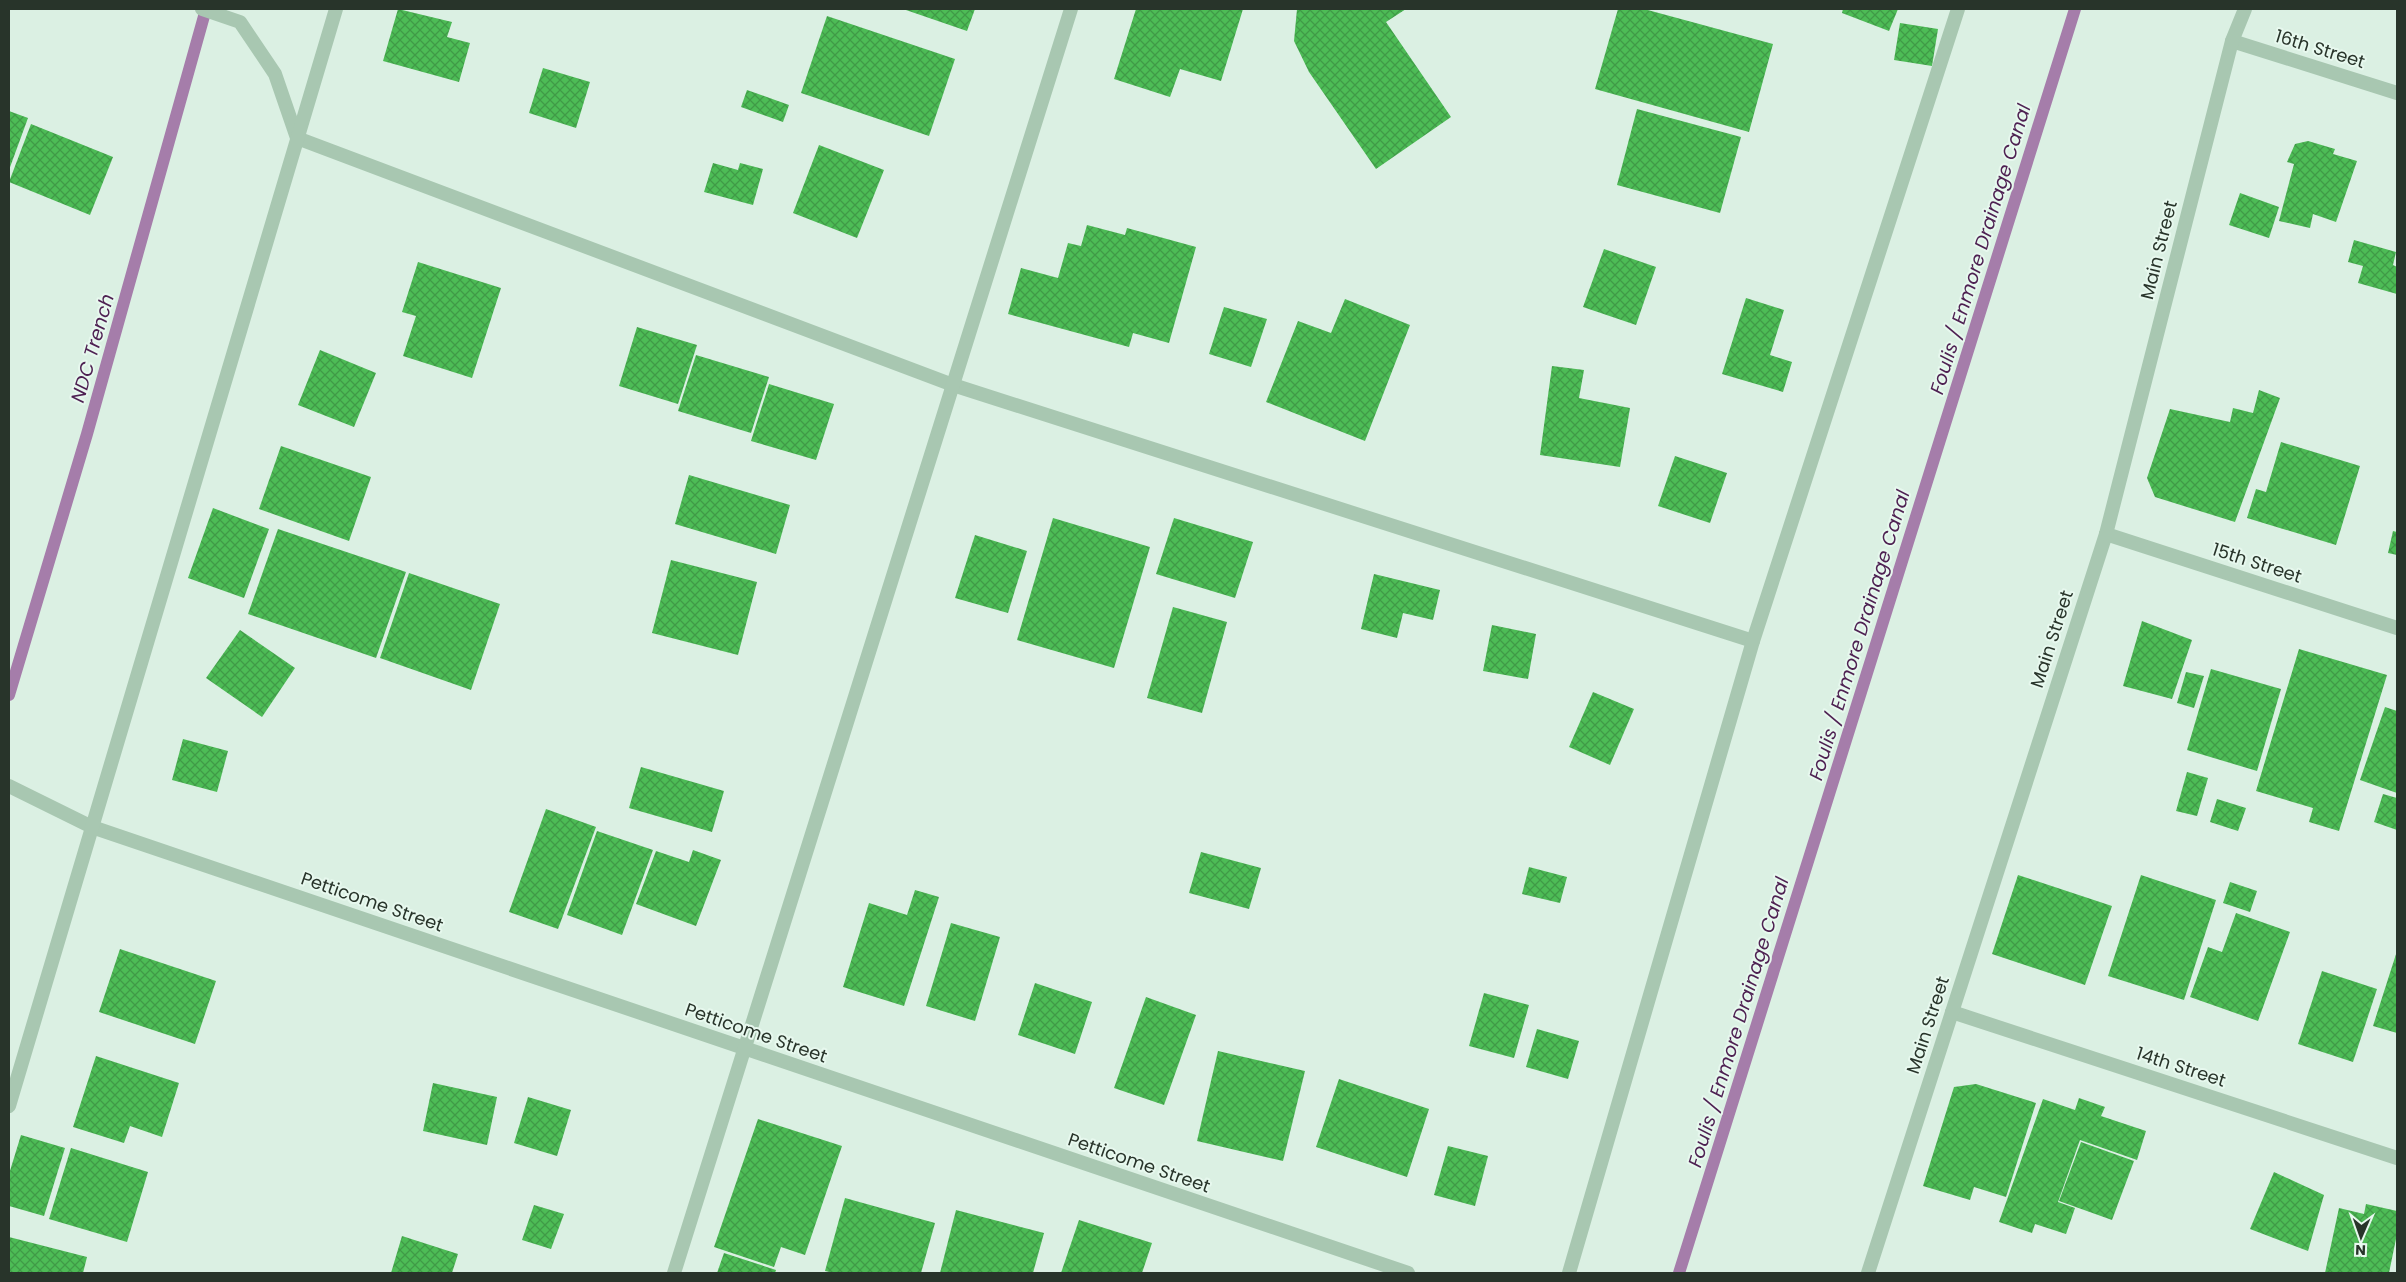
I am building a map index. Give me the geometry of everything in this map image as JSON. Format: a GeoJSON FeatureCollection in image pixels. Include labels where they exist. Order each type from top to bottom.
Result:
{"type":"FeatureCollection","features":[{"type":"Feature","properties":{"kind":"street"},"geometry":{"type":"LineString","coordinates":[[202,9],[240,22],[275,74],[297,138]]}},
{"type":"Feature","properties":{"kind":"street"},"geometry":{"type":"LineString","coordinates":[[9,1106],[336,9]]}},
{"type":"Feature","properties":{"kind":"street"},"geometry":{"type":"LineString","coordinates":[[674,1273],[1071,9]]}},
{"type":"Feature","properties":{"kind":"street"},"geometry":{"type":"LineString","coordinates":[[1569,1273],[1753,641],[1958,9]]}},
{"type":"Feature","properties":{"kind":"street","name":"Main Street"},"geometry":{"type":"LineString","coordinates":[[1868,1273],[2106,534],[2232,41],[2245,9]]}},
{"type":"Feature","properties":{"kind":"street","name":"16th Street"},"geometry":{"type":"LineString","coordinates":[[2232,41],[2397,93]]}},
{"type":"Feature","properties":{"kind":"street"},"geometry":{"type":"LineString","coordinates":[[297,138],[953,385],[1753,641]]}},
{"type":"Feature","properties":{"kind":"street","name":"15th Street"},"geometry":{"type":"LineString","coordinates":[[2106,534],[2397,628]]}},
{"type":"Feature","properties":{"kind":"street","name":"Petticome Street"},"geometry":{"type":"LineString","coordinates":[[15,788],[92,827],[1408,1273]]}},
{"type":"Feature","properties":{"kind":"street","name":"14th Street"},"geometry":{"type":"LineString","coordinates":[[1952,1012],[2397,1158]]}},
{"type":"Feature","properties":{"kind":"building"},"geometry":{"type":"Polygon","coordinates":[[[398,9],[452,22],[447,37],[470,43],[459,82],[383,61],[398,9]]]}},
{"type":"Feature","properties":{"kind":"building"},"geometry":{"type":"Polygon","coordinates":[[[903,9],[975,9],[967,31],[903,9]]]}},
{"type":"Feature","properties":{"kind":"building"},"geometry":{"type":"Polygon","coordinates":[[[1136,9],[1243,9],[1221,81],[1180,69],[1170,97],[1114,79],[1136,9]]]}},
{"type":"Feature","properties":{"kind":"building"},"geometry":{"type":"Polygon","coordinates":[[[1297,9],[1406,9],[1386,22],[1451,117],[1376,169],[1309,72],[1294,41],[1297,9]]]}},
{"type":"Feature","properties":{"kind":"building"},"geometry":{"type":"Polygon","coordinates":[[[1618,9],[1644,9],[1773,44],[1749,132],[1595,89],[1618,9]]]}},
{"type":"Feature","properties":{"kind":"building"},"geometry":{"type":"Polygon","coordinates":[[[1843,9],[1898,9],[1889,31],[1842,13],[1843,9]]]}},
{"type":"Feature","properties":{"kind":"building"},"geometry":{"type":"Polygon","coordinates":[[[827,16],[955,59],[929,136],[801,93],[827,16]]]}},
{"type":"Feature","properties":{"kind":"building"},"geometry":{"type":"Polygon","coordinates":[[[1900,23],[1938,29],[1932,66],[1894,60],[1900,23]]]}},
{"type":"Feature","properties":{"kind":"building"},"geometry":{"type":"Polygon","coordinates":[[[543,68],[590,82],[576,128],[529,113],[543,68]]]}},
{"type":"Feature","properties":{"kind":"building"},"geometry":{"type":"Polygon","coordinates":[[[747,90],[789,105],[783,122],[741,107],[747,90]]]}},
{"type":"Feature","properties":{"kind":"building"},"geometry":{"type":"Polygon","coordinates":[[[1637,109],[1741,137],[1720,213],[1617,185],[1637,109]]]}},
{"type":"Feature","properties":{"kind":"building"},"geometry":{"type":"Polygon","coordinates":[[[9,111],[28,118],[9,170],[9,111]]]}},
{"type":"Feature","properties":{"kind":"building"},"geometry":{"type":"Polygon","coordinates":[[[31,124],[113,157],[90,215],[9,182],[31,124]]]}},
{"type":"Feature","properties":{"kind":"building"},"geometry":{"type":"Polygon","coordinates":[[[2308,141],[2335,149],[2333,154],[2357,161],[2336,222],[2313,214],[2310,228],[2279,221],[2294,164],[2287,162],[2295,144],[2308,141]]]}},
{"type":"Feature","properties":{"kind":"building"},"geometry":{"type":"Polygon","coordinates":[[[819,145],[884,170],[857,238],[793,213],[819,145]]]}},
{"type":"Feature","properties":{"kind":"building"},"geometry":{"type":"Polygon","coordinates":[[[713,163],[738,170],[740,163],[763,169],[753,205],[704,192],[713,163]]]}},
{"type":"Feature","properties":{"kind":"building"},"geometry":{"type":"Polygon","coordinates":[[[2240,193],[2279,207],[2269,238],[2229,225],[2240,193]]]}},
{"type":"Feature","properties":{"kind":"building"},"geometry":{"type":"Polygon","coordinates":[[[1087,225],[1125,235],[1127,228],[1196,247],[1169,343],[1133,333],[1129,347],[1008,314],[1021,268],[1058,278],[1068,243],[1081,246],[1087,225]]]}},
{"type":"Feature","properties":{"kind":"building"},"geometry":{"type":"Polygon","coordinates":[[[2354,240],[2396,252],[2393,265],[2397,267],[2397,294],[2358,283],[2363,266],[2348,262],[2354,240]]]}},
{"type":"Feature","properties":{"kind":"building"},"geometry":{"type":"Polygon","coordinates":[[[1604,249],[1656,267],[1636,325],[1583,307],[1604,249]]]}},
{"type":"Feature","properties":{"kind":"building"},"geometry":{"type":"Polygon","coordinates":[[[418,262],[501,288],[472,378],[403,356],[416,316],[402,312],[418,262]]]}},
{"type":"Feature","properties":{"kind":"building"},"geometry":{"type":"Polygon","coordinates":[[[1746,298],[1784,310],[1770,355],[1792,362],[1783,392],[1722,374],[1746,298]]]}},
{"type":"Feature","properties":{"kind":"building"},"geometry":{"type":"Polygon","coordinates":[[[1345,299],[1410,325],[1365,441],[1266,402],[1298,321],[1331,333],[1345,299]]]}},
{"type":"Feature","properties":{"kind":"building"},"geometry":{"type":"Polygon","coordinates":[[[1224,307],[1267,319],[1251,367],[1209,354],[1224,307]]]}},
{"type":"Feature","properties":{"kind":"building"},"geometry":{"type":"Polygon","coordinates":[[[637,327],[697,345],[678,404],[619,386],[637,327]]]}},
{"type":"Feature","properties":{"kind":"building"},"geometry":{"type":"Polygon","coordinates":[[[320,350],[376,373],[354,427],[298,405],[320,350]]]}},
{"type":"Feature","properties":{"kind":"building"},"geometry":{"type":"Polygon","coordinates":[[[696,355],[769,377],[751,433],[678,411],[696,355]]]}},
{"type":"Feature","properties":{"kind":"building"},"geometry":{"type":"Polygon","coordinates":[[[1552,366],[1584,370],[1579,398],[1630,408],[1620,467],[1540,455],[1552,366]]]}},
{"type":"Feature","properties":{"kind":"building"},"geometry":{"type":"Polygon","coordinates":[[[769,384],[834,404],[816,460],[751,441],[769,384]]]}},
{"type":"Feature","properties":{"kind":"building"},"geometry":{"type":"Polygon","coordinates":[[[2259,390],[2280,398],[2235,522],[2155,497],[2147,478],[2170,409],[2230,422],[2233,408],[2253,413],[2259,390]]]}},
{"type":"Feature","properties":{"kind":"building"},"geometry":{"type":"Polygon","coordinates":[[[2281,442],[2360,466],[2336,545],[2247,518],[2256,489],[2266,492],[2281,442]]]}},
{"type":"Feature","properties":{"kind":"building"},"geometry":{"type":"Polygon","coordinates":[[[281,446],[371,477],[349,541],[259,509],[281,446]]]}},
{"type":"Feature","properties":{"kind":"building"},"geometry":{"type":"Polygon","coordinates":[[[1675,456],[1727,473],[1710,523],[1658,506],[1675,456]]]}},
{"type":"Feature","properties":{"kind":"building"},"geometry":{"type":"Polygon","coordinates":[[[689,475],[790,505],[776,554],[675,524],[689,475]]]}},
{"type":"Feature","properties":{"kind":"building"},"geometry":{"type":"Polygon","coordinates":[[[213,508],[269,529],[244,598],[188,578],[213,508]]]}},
{"type":"Feature","properties":{"kind":"building"},"geometry":{"type":"Polygon","coordinates":[[[1053,518],[1150,547],[1114,668],[1017,640],[1053,518]]]}},
{"type":"Feature","properties":{"kind":"building"},"geometry":{"type":"Polygon","coordinates":[[[1174,518],[1253,542],[1235,598],[1156,574],[1174,518]]]}},
{"type":"Feature","properties":{"kind":"building"},"geometry":{"type":"Polygon","coordinates":[[[278,529],[406,572],[376,658],[248,614],[278,529]]]}},
{"type":"Feature","properties":{"kind":"building"},"geometry":{"type":"Polygon","coordinates":[[[2393,531],[2397,532],[2397,555],[2388,553],[2393,531]]]}},
{"type":"Feature","properties":{"kind":"building"},"geometry":{"type":"Polygon","coordinates":[[[975,535],[1027,551],[1008,613],[955,598],[975,535]]]}},
{"type":"Feature","properties":{"kind":"building"},"geometry":{"type":"Polygon","coordinates":[[[671,560],[757,582],[738,655],[652,633],[671,560]]]}},
{"type":"Feature","properties":{"kind":"building"},"geometry":{"type":"Polygon","coordinates":[[[409,573],[500,604],[471,690],[380,658],[409,573]]]}},
{"type":"Feature","properties":{"kind":"building"},"geometry":{"type":"Polygon","coordinates":[[[1374,574],[1440,590],[1433,620],[1403,613],[1397,638],[1361,629],[1374,574]]]}},
{"type":"Feature","properties":{"kind":"building"},"geometry":{"type":"Polygon","coordinates":[[[1173,607],[1227,622],[1202,713],[1147,698],[1173,607]]]}},
{"type":"Feature","properties":{"kind":"building"},"geometry":{"type":"Polygon","coordinates":[[[2142,621],[2192,640],[2172,699],[2123,686],[2142,621]]]}},
{"type":"Feature","properties":{"kind":"building"},"geometry":{"type":"Polygon","coordinates":[[[1492,625],[1536,634],[1528,679],[1483,671],[1492,625]]]}},
{"type":"Feature","properties":{"kind":"building"},"geometry":{"type":"Polygon","coordinates":[[[240,630],[295,668],[262,717],[206,678],[240,630]]]}},
{"type":"Feature","properties":{"kind":"building"},"geometry":{"type":"Polygon","coordinates":[[[2299,649],[2387,675],[2339,831],[2309,822],[2313,808],[2256,791],[2299,649]]]}},
{"type":"Feature","properties":{"kind":"building"},"geometry":{"type":"Polygon","coordinates":[[[2211,669],[2281,689],[2257,771],[2187,750],[2211,669]]]}},
{"type":"Feature","properties":{"kind":"building"},"geometry":{"type":"Polygon","coordinates":[[[2186,672],[2204,676],[2194,708],[2177,703],[2186,672]]]}},
{"type":"Feature","properties":{"kind":"building"},"geometry":{"type":"Polygon","coordinates":[[[1593,692],[1634,709],[1610,765],[1569,747],[1593,692]]]}},
{"type":"Feature","properties":{"kind":"building"},"geometry":{"type":"Polygon","coordinates":[[[2385,707],[2397,711],[2397,793],[2360,780],[2385,707]]]}},
{"type":"Feature","properties":{"kind":"building"},"geometry":{"type":"Polygon","coordinates":[[[183,739],[228,751],[217,792],[172,780],[183,739]]]}},
{"type":"Feature","properties":{"kind":"building"},"geometry":{"type":"Polygon","coordinates":[[[641,767],[724,791],[712,832],[629,808],[641,767]]]}},
{"type":"Feature","properties":{"kind":"building"},"geometry":{"type":"Polygon","coordinates":[[[2187,772],[2208,778],[2197,816],[2176,811],[2187,772]]]}},
{"type":"Feature","properties":{"kind":"building"},"geometry":{"type":"Polygon","coordinates":[[[2383,794],[2397,798],[2397,830],[2374,822],[2383,794]]]}},
{"type":"Feature","properties":{"kind":"building"},"geometry":{"type":"Polygon","coordinates":[[[2217,799],[2246,808],[2238,831],[2210,822],[2217,799]]]}},
{"type":"Feature","properties":{"kind":"building"},"geometry":{"type":"Polygon","coordinates":[[[546,809],[596,827],[558,929],[509,912],[546,809]]]}},
{"type":"Feature","properties":{"kind":"building"},"geometry":{"type":"Polygon","coordinates":[[[597,831],[653,850],[622,935],[567,915],[597,831]]]}},
{"type":"Feature","properties":{"kind":"building"},"geometry":{"type":"Polygon","coordinates":[[[693,850],[721,860],[696,926],[636,904],[656,851],[689,862],[693,850]]]}},
{"type":"Feature","properties":{"kind":"building"},"geometry":{"type":"Polygon","coordinates":[[[1201,852],[1261,868],[1249,909],[1189,893],[1201,852]]]}},
{"type":"Feature","properties":{"kind":"building"},"geometry":{"type":"Polygon","coordinates":[[[1529,867],[1567,877],[1560,903],[1522,894],[1529,867]]]}},
{"type":"Feature","properties":{"kind":"building"},"geometry":{"type":"Polygon","coordinates":[[[2018,875],[2112,906],[2085,985],[1992,954],[2018,875]]]}},
{"type":"Feature","properties":{"kind":"building"},"geometry":{"type":"Polygon","coordinates":[[[2141,875],[2216,900],[2184,1000],[2108,976],[2141,875]]]}},
{"type":"Feature","properties":{"kind":"building"},"geometry":{"type":"Polygon","coordinates":[[[2230,882],[2257,891],[2250,912],[2223,903],[2230,882]]]}},
{"type":"Feature","properties":{"kind":"building"},"geometry":{"type":"Polygon","coordinates":[[[915,890],[939,897],[904,1006],[843,987],[869,903],[907,915],[915,890]]]}},
{"type":"Feature","properties":{"kind":"building"},"geometry":{"type":"Polygon","coordinates":[[[2236,913],[2290,932],[2258,1021],[2190,997],[2208,947],[2222,952],[2236,913]]]}},
{"type":"Feature","properties":{"kind":"building"},"geometry":{"type":"Polygon","coordinates":[[[951,923],[1000,937],[975,1021],[926,1006],[951,923]]]}},
{"type":"Feature","properties":{"kind":"building"},"geometry":{"type":"Polygon","coordinates":[[[120,949],[216,981],[195,1044],[99,1012],[120,949]]]}},
{"type":"Feature","properties":{"kind":"building"},"geometry":{"type":"Polygon","coordinates":[[[2397,951],[2397,1033],[2373,1026],[2397,951]]]}},
{"type":"Feature","properties":{"kind":"building"},"geometry":{"type":"Polygon","coordinates":[[[2322,971],[2377,989],[2353,1062],[2298,1044],[2322,971]]]}},
{"type":"Feature","properties":{"kind":"building"},"geometry":{"type":"Polygon","coordinates":[[[1035,983],[1092,1002],[1075,1054],[1018,1035],[1035,983]]]}},
{"type":"Feature","properties":{"kind":"building"},"geometry":{"type":"Polygon","coordinates":[[[1484,993],[1529,1005],[1514,1058],[1469,1046],[1484,993]]]}},
{"type":"Feature","properties":{"kind":"building"},"geometry":{"type":"Polygon","coordinates":[[[1146,997],[1196,1015],[1164,1105],[1114,1088],[1146,997]]]}},
{"type":"Feature","properties":{"kind":"building"},"geometry":{"type":"Polygon","coordinates":[[[1537,1029],[1579,1041],[1568,1079],[1526,1067],[1537,1029]]]}},
{"type":"Feature","properties":{"kind":"building"},"geometry":{"type":"Polygon","coordinates":[[[1218,1051],[1305,1071],[1283,1161],[1197,1141],[1218,1051]]]}},
{"type":"Feature","properties":{"kind":"building"},"geometry":{"type":"Polygon","coordinates":[[[96,1056],[179,1083],[162,1137],[130,1126],[124,1143],[73,1127],[96,1056]]]}},
{"type":"Feature","properties":{"kind":"building"},"geometry":{"type":"Polygon","coordinates":[[[1339,1079],[1429,1109],[1407,1177],[1316,1147],[1339,1079]]]}},
{"type":"Feature","properties":{"kind":"building"},"geometry":{"type":"Polygon","coordinates":[[[433,1083],[497,1097],[487,1145],[423,1131],[433,1083]]]}},
{"type":"Feature","properties":{"kind":"building"},"geometry":{"type":"Polygon","coordinates":[[[1976,1084],[2036,1103],[2006,1197],[1974,1187],[1970,1200],[1923,1186],[1954,1087],[1976,1084]]]}},
{"type":"Feature","properties":{"kind":"building"},"geometry":{"type":"Polygon","coordinates":[[[528,1097],[571,1110],[557,1156],[514,1143],[528,1097]]]}},
{"type":"Feature","properties":{"kind":"building"},"geometry":{"type":"Polygon","coordinates":[[[2079,1098],[2105,1107],[2101,1116],[2146,1131],[2137,1160],[2080,1140],[2058,1202],[2075,1208],[2066,1234],[2035,1224],[2032,1233],[1999,1222],[2043,1099],[2075,1110],[2079,1098]]]}},
{"type":"Feature","properties":{"kind":"building"},"geometry":{"type":"Polygon","coordinates":[[[758,1119],[842,1146],[805,1255],[781,1247],[774,1267],[714,1247],[758,1119]]]}},
{"type":"Feature","properties":{"kind":"building"},"geometry":{"type":"Polygon","coordinates":[[[21,1135],[65,1148],[44,1216],[9,1206],[9,1174],[21,1135]]]}},
{"type":"Feature","properties":{"kind":"building"},"geometry":{"type":"Polygon","coordinates":[[[2081,1142],[2134,1161],[2112,1220],[2059,1201],[2081,1142]]]}},
{"type":"Feature","properties":{"kind":"building"},"geometry":{"type":"Polygon","coordinates":[[[1448,1146],[1488,1156],[1475,1206],[1434,1195],[1448,1146]]]}},
{"type":"Feature","properties":{"kind":"building"},"geometry":{"type":"Polygon","coordinates":[[[71,1148],[148,1172],[127,1242],[49,1219],[71,1148]]]}},
{"type":"Feature","properties":{"kind":"building"},"geometry":{"type":"Polygon","coordinates":[[[2274,1172],[2324,1195],[2308,1251],[2250,1229],[2274,1172]]]}},
{"type":"Feature","properties":{"kind":"building"},"geometry":{"type":"Polygon","coordinates":[[[845,1198],[935,1223],[921,1273],[834,1273],[825,1271],[845,1198]]]}},
{"type":"Feature","properties":{"kind":"building"},"geometry":{"type":"Polygon","coordinates":[[[2366,1204],[2397,1211],[2397,1234],[2389,1273],[2325,1273],[2339,1208],[2364,1214],[2366,1204]]]}},
{"type":"Feature","properties":{"kind":"building"},"geometry":{"type":"Polygon","coordinates":[[[534,1205],[564,1214],[551,1249],[522,1240],[534,1205]]]}},
{"type":"Feature","properties":{"kind":"building"},"geometry":{"type":"Polygon","coordinates":[[[956,1210],[1044,1233],[1033,1273],[940,1273],[956,1210]]]}},
{"type":"Feature","properties":{"kind":"building"},"geometry":{"type":"Polygon","coordinates":[[[1079,1220],[1152,1243],[1142,1273],[1061,1273],[1079,1220]]]}},
{"type":"Feature","properties":{"kind":"building"},"geometry":{"type":"Polygon","coordinates":[[[402,1236],[458,1254],[452,1273],[391,1273],[402,1236]]]}},
{"type":"Feature","properties":{"kind":"building"},"geometry":{"type":"Polygon","coordinates":[[[9,1237],[87,1257],[83,1273],[9,1273],[9,1237]]]}},
{"type":"Feature","properties":{"kind":"building"},"geometry":{"type":"Polygon","coordinates":[[[724,1253],[776,1270],[775,1273],[717,1273],[724,1253]]]}},
{"type":"Feature","properties":{"kind":"waterway","name":"NDC Trench"},"geometry":{"type":"LineString","coordinates":[[9,695],[87,434],[206,9]]}},
{"type":"Feature","properties":{"kind":"waterway","name":"Foulis / Enmore Drainage Canal"},"geometry":{"type":"LineString","coordinates":[[1679,1273],[2075,9]]}}]}
